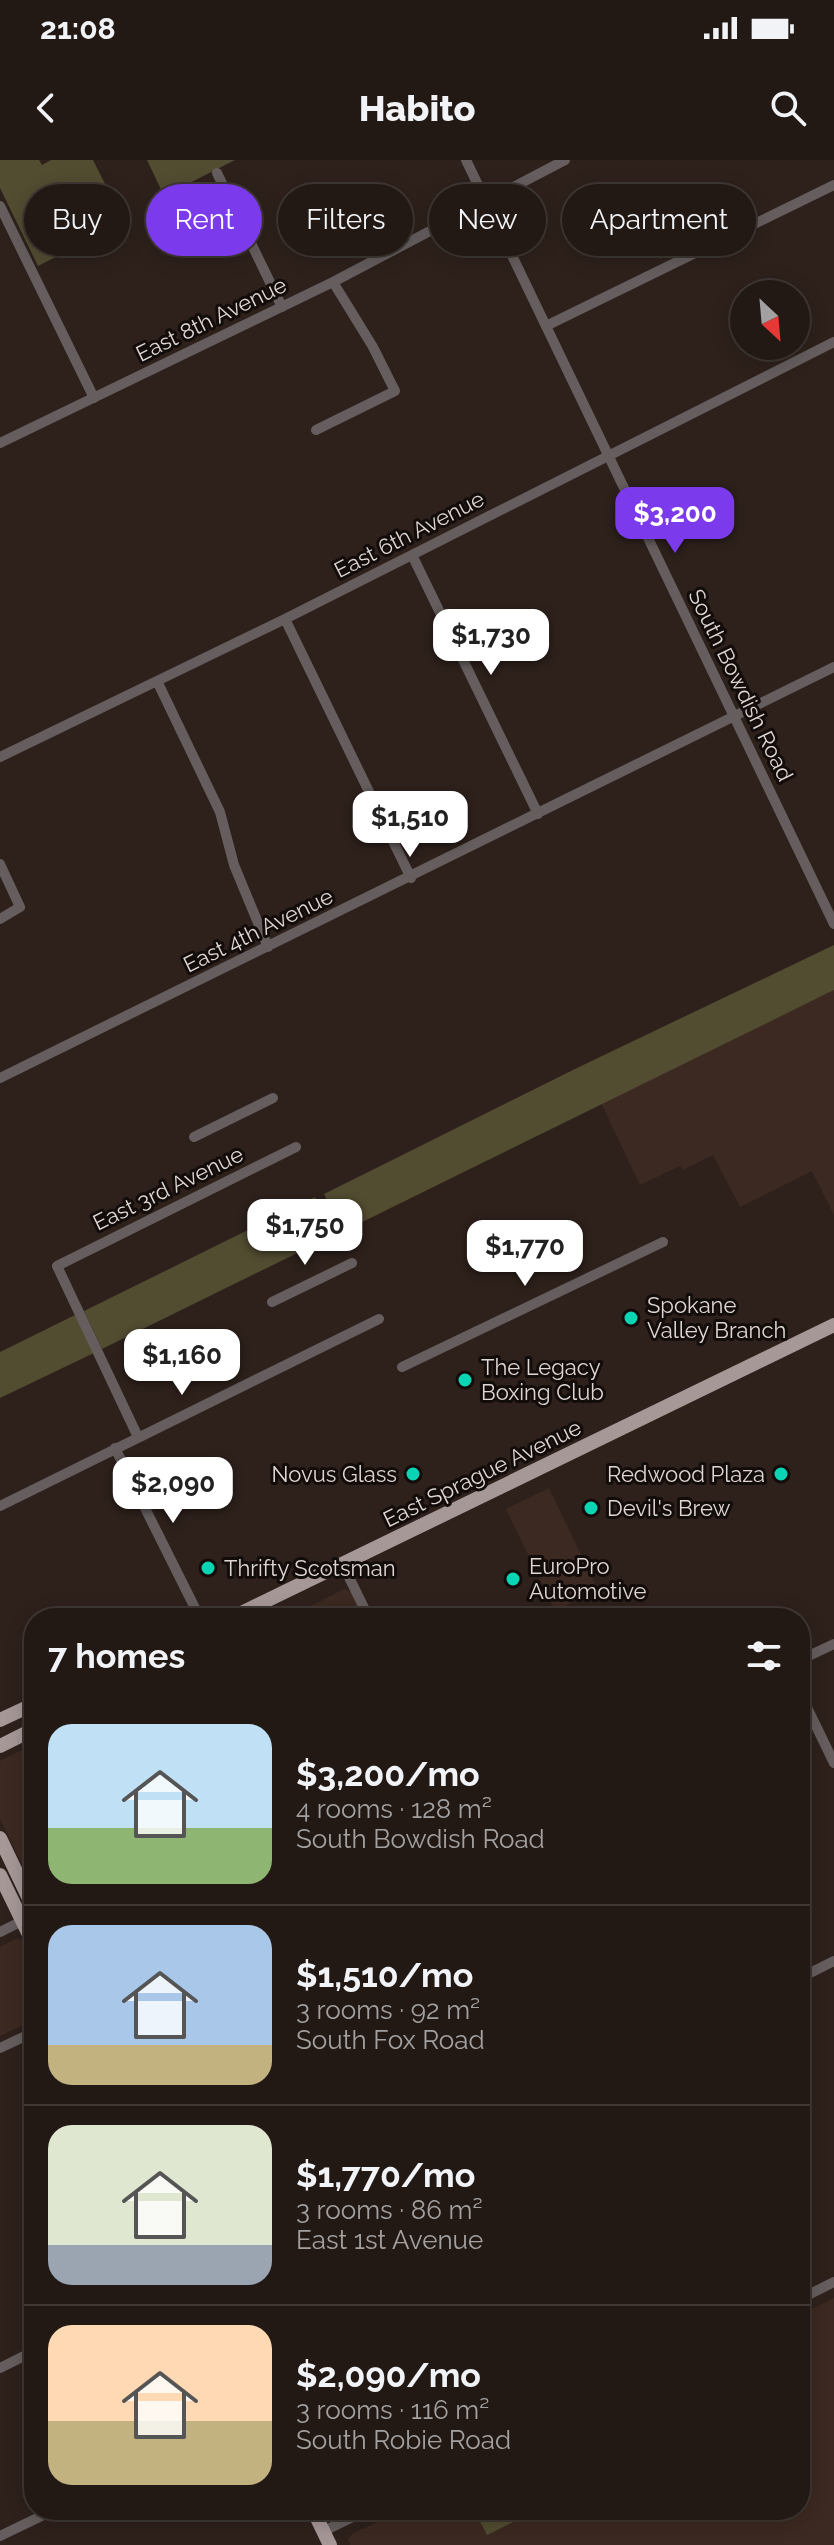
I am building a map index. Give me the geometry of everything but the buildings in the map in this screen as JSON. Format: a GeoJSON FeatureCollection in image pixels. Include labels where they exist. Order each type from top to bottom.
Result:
{"type":"FeatureCollection","features":[{"type":"Feature","properties":{"kind":"main road","name":"East Sprague Avenue"},"geometry":{"type":"LineString","coordinates":[[255,1608],[834,1325]]}},
{"type":"Feature","properties":{"kind":"main road"},"geometry":{"type":"LineString","coordinates":[[0,1720],[24,1709]]}},
{"type":"Feature","properties":{"kind":"main road"},"geometry":{"type":"LineString","coordinates":[[0,1746],[24,1734]]}},
{"type":"Feature","properties":{"kind":"main road"},"geometry":{"type":"LineString","coordinates":[[0,1838],[24,1888]]}},
{"type":"Feature","properties":{"kind":"main road"},"geometry":{"type":"LineString","coordinates":[[0,1875],[24,1925]]}},
{"type":"Feature","properties":{"kind":"main road"},"geometry":{"type":"LineString","coordinates":[[318,2520],[327,2538]]}},
{"type":"Feature","properties":{"kind":"street","name":"South Bowdish Road"},"geometry":{"type":"LineString","coordinates":[[466,160],[477,184]]}},
{"type":"Feature","properties":{"kind":"street","name":"East 8th Avenue"},"geometry":{"type":"LineString","coordinates":[[517,184],[565,160]]}},
{"type":"Feature","properties":{"kind":"street"},"geometry":{"type":"LineString","coordinates":[[217,173],[282,307]]}},
{"type":"Feature","properties":{"kind":"street"},"geometry":{"type":"LineString","coordinates":[[546,326],[834,185]]}},
{"type":"Feature","properties":{"kind":"street"},"geometry":{"type":"LineString","coordinates":[[0,206],[94,398]]}},
{"type":"Feature","properties":{"kind":"street","name":"East 8th Avenue"},"geometry":{"type":"LineString","coordinates":[[0,443],[429,233]]}},
{"type":"Feature","properties":{"kind":"street","name":"South Bowdish Road"},"geometry":{"type":"LineString","coordinates":[[512,256],[834,924]]}},
{"type":"Feature","properties":{"kind":"street"},"geometry":{"type":"LineString","coordinates":[[316,430],[395,391],[373,347],[333,282]]}},
{"type":"Feature","properties":{"kind":"street","name":"East 6th Avenue"},"geometry":{"type":"LineString","coordinates":[[0,757],[285,619],[834,342]]}},
{"type":"Feature","properties":{"kind":"street"},"geometry":{"type":"LineString","coordinates":[[412,555],[538,814]]}},
{"type":"Feature","properties":{"kind":"street"},"geometry":{"type":"LineString","coordinates":[[285,619],[411,878]]}},
{"type":"Feature","properties":{"kind":"street","name":"East 4th Avenue"},"geometry":{"type":"LineString","coordinates":[[0,1078],[834,667]]}},
{"type":"Feature","properties":{"kind":"street"},"geometry":{"type":"LineString","coordinates":[[157,681],[220,812],[234,865],[268,947]]}},
{"type":"Feature","properties":{"kind":"street"},"geometry":{"type":"LineString","coordinates":[[0,864],[20,907],[0,919]]}},
{"type":"Feature","properties":{"kind":"street"},"geometry":{"type":"LineString","coordinates":[[194,1137],[273,1098]]}},
{"type":"Feature","properties":{"kind":"street","name":"East 3rd Avenue"},"geometry":{"type":"LineString","coordinates":[[138,1437],[57,1266],[296,1147]]}},
{"type":"Feature","properties":{"kind":"street"},"geometry":{"type":"LineString","coordinates":[[402,1367],[663,1242]]}},
{"type":"Feature","properties":{"kind":"street"},"geometry":{"type":"LineString","coordinates":[[272,1302],[352,1263]]}},
{"type":"Feature","properties":{"kind":"street"},"geometry":{"type":"LineString","coordinates":[[0,1506],[379,1319]]}},
{"type":"Feature","properties":{"kind":"street"},"geometry":{"type":"LineString","coordinates":[[115,1448],[195,1608]]}},
{"type":"Feature","properties":{"kind":"street"},"geometry":{"type":"LineString","coordinates":[[343,1565],[364,1608]]}},
{"type":"Feature","properties":{"kind":"street"},"geometry":{"type":"LineString","coordinates":[[810,1655],[834,1644]]}},
{"type":"Feature","properties":{"kind":"street"},"geometry":{"type":"LineString","coordinates":[[810,1714],[834,1763]]}},
{"type":"Feature","properties":{"kind":"street"},"geometry":{"type":"LineString","coordinates":[[0,1932],[22,1921]]}},
{"type":"Feature","properties":{"kind":"street"},"geometry":{"type":"LineString","coordinates":[[810,1973],[834,1961]]}},
{"type":"Feature","properties":{"kind":"street"},"geometry":{"type":"LineString","coordinates":[[0,2048],[24,2037]]}},
{"type":"Feature","properties":{"kind":"street"},"geometry":{"type":"LineString","coordinates":[[810,2294],[834,2282]]}},
{"type":"Feature","properties":{"kind":"street"},"geometry":{"type":"LineString","coordinates":[[0,2368],[24,2356]]}},
{"type":"Feature","properties":{"kind":"street"},"geometry":{"type":"LineString","coordinates":[[0,2536],[33,2520]]}},
{"type":"Feature","properties":{"kind":"street"},"geometry":{"type":"LineString","coordinates":[[327,2538],[353,2520]]}},
{"type":"Feature","properties":{"kind":"shaded area"},"geometry":{"type":"Polygon","coordinates":[[[0,160],[39,160],[42,165],[51,160],[93,160],[105,184],[24,184],[24,237],[0,188],[0,160]]]}},
{"type":"Feature","properties":{"kind":"shaded area"},"geometry":{"type":"Polygon","coordinates":[[[147,160],[235,160],[188,184],[158,184],[147,160]]]}},
{"type":"Feature","properties":{"kind":"shaded area"},"geometry":{"type":"Polygon","coordinates":[[[33,256],[58,256],[38,266],[33,256]]]}},
{"type":"Feature","properties":{"kind":"shaded area"},"geometry":{"type":"Polygon","coordinates":[[[834,945],[834,990],[342,1232],[324,1194],[834,945]]]}},
{"type":"Feature","properties":{"kind":"shaded area"},"geometry":{"type":"Polygon","coordinates":[[[834,990],[834,1215],[812,1171],[740,1207],[713,1155],[683,1170],[680,1166],[640,1185],[601,1103],[834,990]]]}},
{"type":"Feature","properties":{"kind":"shaded area"},"geometry":{"type":"Polygon","coordinates":[[[315,1197],[334,1235],[102,1349],[84,1311],[315,1197]]]}},
{"type":"Feature","properties":{"kind":"shaded area"},"geometry":{"type":"Polygon","coordinates":[[[75,1315],[94,1353],[0,1398],[0,1352],[75,1315]]]}},
{"type":"Feature","properties":{"kind":"shaded area"},"geometry":{"type":"Polygon","coordinates":[[[549,1488],[598,1590],[561,1608],[554,1608],[506,1509],[549,1488]]]}},
{"type":"Feature","properties":{"kind":"shaded area"},"geometry":{"type":"Polygon","coordinates":[[[344,1589],[353,1593],[360,1608],[307,1608],[344,1589]]]}},
{"type":"Feature","properties":{"kind":"shaded area"},"geometry":{"type":"Polygon","coordinates":[[[24,1749],[24,1868],[0,1819],[0,1761],[24,1749]]]}},
{"type":"Feature","properties":{"kind":"shaded area"},"geometry":{"type":"Polygon","coordinates":[[[17,1938],[24,1941],[24,2025],[0,2036],[0,1947],[17,1938]]]}},
{"type":"Feature","properties":{"kind":"shaded area"},"geometry":{"type":"Polygon","coordinates":[[[834,2298],[834,2545],[350,2545],[348,2539],[352,2534],[381,2520],[810,2520],[810,2310],[834,2298]]]}},
{"type":"Feature","properties":{"kind":"shaded area"},"geometry":{"type":"Polygon","coordinates":[[[479,2520],[517,2520],[487,2535],[479,2520]]]}},
{"type":"Feature","properties":{"kind":"place","name":"Spokane Valley Branch"},"geometry":{"type":"Point","coordinates":[631,1318]}},
{"type":"Feature","properties":{"kind":"place","name":"The Legacy Boxing Club"},"geometry":{"type":"Point","coordinates":[465,1380]}},
{"type":"Feature","properties":{"kind":"place","name":"Novus Glass"},"geometry":{"type":"Point","coordinates":[413,1474]}},
{"type":"Feature","properties":{"kind":"place","name":"Redwood Plaza"},"geometry":{"type":"Point","coordinates":[781,1474]}},
{"type":"Feature","properties":{"kind":"place","name":"Devil's Brew"},"geometry":{"type":"Point","coordinates":[591,1508]}},
{"type":"Feature","properties":{"kind":"place","name":"Thrifty Scotsman"},"geometry":{"type":"Point","coordinates":[208,1568]}},
{"type":"Feature","properties":{"kind":"place","name":"EuroPro Automotive"},"geometry":{"type":"Point","coordinates":[513,1579]}}]}
